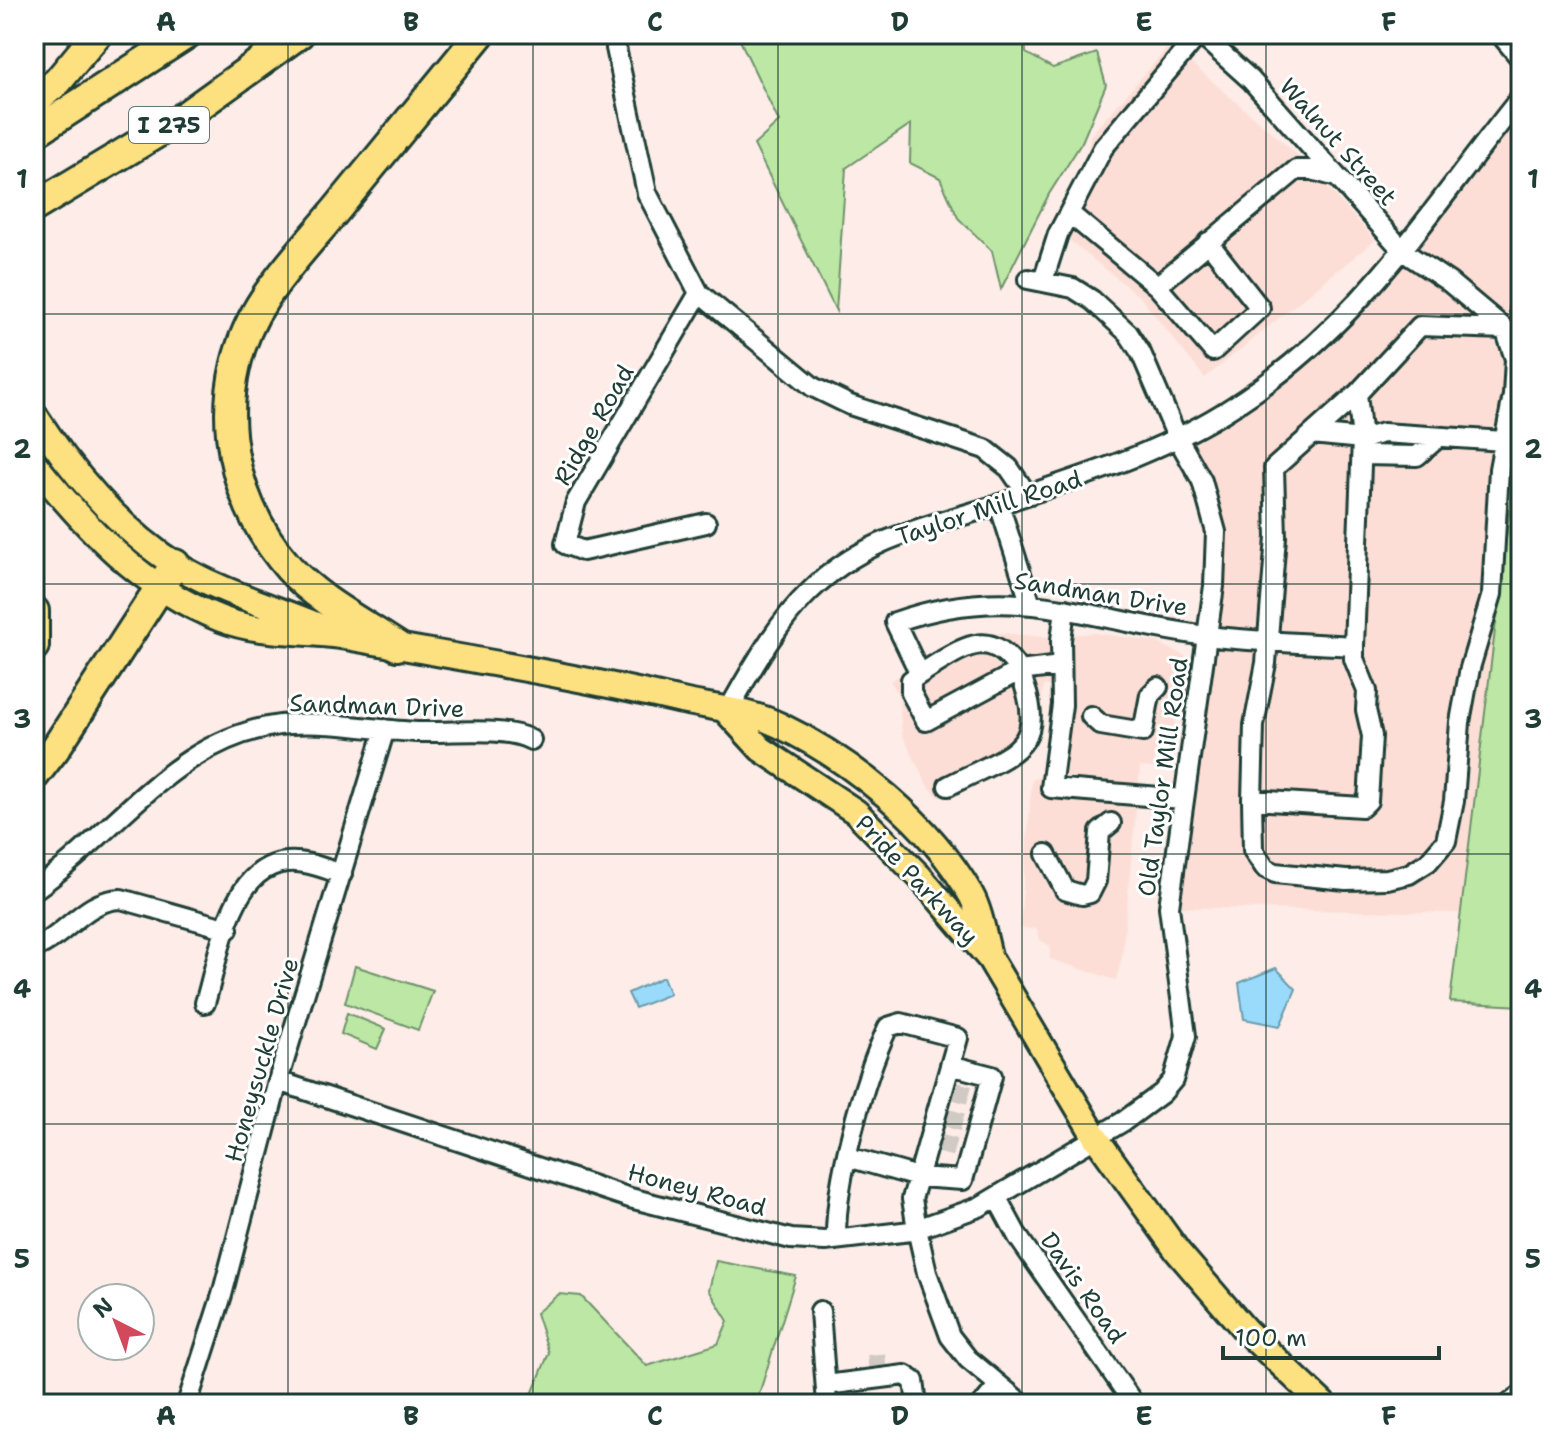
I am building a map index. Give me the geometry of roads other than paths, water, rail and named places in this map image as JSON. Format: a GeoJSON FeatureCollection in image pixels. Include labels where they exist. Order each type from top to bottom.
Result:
{"type":"FeatureCollection","features":[{"type":"Feature","properties":{"kind":"highway"},"geometry":{"type":"LineString","coordinates":[[34,101],[58,81],[97,34]]}},
{"type":"Feature","properties":{"kind":"highway","name":"I 275"},"geometry":{"type":"LineString","coordinates":[[34,133],[187,34]]}},
{"type":"Feature","properties":{"kind":"highway","name":"I 275"},"geometry":{"type":"LineString","coordinates":[[34,207],[182,118],[299,34]]}},
{"type":"Feature","properties":{"kind":"highway"},"geometry":{"type":"LineString","coordinates":[[397,646],[329,601],[291,570],[254,520],[237,474],[229,421],[231,391],[238,357],[265,297],[480,34]]}},
{"type":"Feature","properties":{"kind":"highway"},"geometry":{"type":"LineString","coordinates":[[34,776],[175,564]]}},
{"type":"Feature","properties":{"kind":"highway"},"geometry":{"type":"LineString","coordinates":[[34,611],[34,646]]}},
{"type":"Feature","properties":{"kind":"main road"},"geometry":{"type":"LineString","coordinates":[[34,414],[113,513],[175,564],[251,601],[341,636]]}},
{"type":"Feature","properties":{"kind":"main road"},"geometry":{"type":"LineString","coordinates":[[34,463],[78,517],[136,572],[160,589],[224,620],[290,634],[341,636],[550,672],[727,712]]}},
{"type":"Feature","properties":{"kind":"main road","name":"Pride Parkway"},"geometry":{"type":"LineString","coordinates":[[727,712],[761,749],[825,789],[889,842],[990,959],[1096,1138],[1212,1295],[1323,1404]]}},
{"type":"Feature","properties":{"kind":"street","name":"Walnut Street"},"geometry":{"type":"LineString","coordinates":[[1200,34],[1251,80],[1404,252],[1449,282],[1505,329]]}},
{"type":"Feature","properties":{"kind":"street"},"geometry":{"type":"LineString","coordinates":[[1200,34],[1103,148],[1069,213],[1157,286],[1213,351],[1260,308],[1256,299],[1208,242]]}},
{"type":"Feature","properties":{"kind":"street"},"geometry":{"type":"LineString","coordinates":[[1500,34],[1521,59]]}},
{"type":"Feature","properties":{"kind":"street"},"geometry":{"type":"LineString","coordinates":[[616,48],[647,193],[699,293],[813,387],[850,405],[985,449],[1009,468],[1027,494]]}},
{"type":"Feature","properties":{"kind":"street","name":"Taylor Mill Road"},"geometry":{"type":"LineString","coordinates":[[727,712],[784,622],[810,592],[846,563],[917,526],[1104,471],[1233,407],[1295,362],[1358,304],[1404,252],[1521,97]]}},
{"type":"Feature","properties":{"kind":"street"},"geometry":{"type":"LineString","coordinates":[[1157,286],[1281,180],[1303,169],[1337,177]]}},
{"type":"Feature","properties":{"kind":"street","name":"Old Taylor Mill Road"},"geometry":{"type":"LineString","coordinates":[[1069,213],[1036,280],[1082,294],[1128,333],[1141,353],[1177,437],[1202,481],[1216,532],[1217,557],[1169,907],[1175,972],[1185,1018],[1182,1058],[1173,1080],[1162,1093],[1096,1138]]}},
{"type":"Feature","properties":{"kind":"street","name":"Ridge Road"},"geometry":{"type":"LineString","coordinates":[[699,293],[576,502],[565,544],[583,551],[706,523]]}},
{"type":"Feature","properties":{"kind":"street"},"geometry":{"type":"LineString","coordinates":[[1420,326],[1505,329],[1515,359],[1515,383],[1504,441],[1492,594],[1468,681],[1454,801],[1446,841],[1428,862],[1409,874],[1387,879],[1284,876],[1265,868],[1253,850],[1254,725],[1269,641],[1276,537],[1274,468],[1357,394],[1420,326]]}},
{"type":"Feature","properties":{"kind":"street"},"geometry":{"type":"LineString","coordinates":[[1252,800],[1362,807],[1368,801],[1372,736],[1366,710],[1367,691],[1354,659],[1362,447],[1357,394]]}},
{"type":"Feature","properties":{"kind":"street"},"geometry":{"type":"LineString","coordinates":[[1312,434],[1362,447],[1383,433],[1504,441]]}},
{"type":"Feature","properties":{"kind":"street"},"geometry":{"type":"LineString","coordinates":[[999,504],[1030,602]]}},
{"type":"Feature","properties":{"kind":"street","name":"Sandman Drive"},"geometry":{"type":"LineString","coordinates":[[920,674],[895,622],[934,608],[967,602],[1030,602],[1206,636],[1354,646]]}},
{"type":"Feature","properties":{"kind":"street"},"geometry":{"type":"LineString","coordinates":[[1065,609],[1062,705],[1051,788],[1183,799]]}},
{"type":"Feature","properties":{"kind":"street"},"geometry":{"type":"LineString","coordinates":[[948,786],[1016,751],[1027,739],[1033,714],[1019,671],[1003,647],[994,643],[967,648],[911,680],[911,693],[926,721],[1019,671],[1061,666]]}},
{"type":"Feature","properties":{"kind":"street"},"geometry":{"type":"LineString","coordinates":[[1091,716],[1101,725],[1143,732],[1150,695],[1158,687]]}},
{"type":"Feature","properties":{"kind":"street","name":"Sandman Drive"},"geometry":{"type":"LineString","coordinates":[[34,890],[69,863],[158,781],[222,740],[246,731],[293,724],[454,734],[517,732],[531,740]]}},
{"type":"Feature","properties":{"kind":"street","name":"Honeysuckle Drive"},"geometry":{"type":"LineString","coordinates":[[187,1404],[225,1282],[278,1081],[385,729]]}},
{"type":"Feature","properties":{"kind":"street"},"geometry":{"type":"LineString","coordinates":[[1046,854],[1065,890],[1082,895],[1090,893],[1096,881],[1100,832],[1111,823]]}},
{"type":"Feature","properties":{"kind":"street"},"geometry":{"type":"LineString","coordinates":[[205,1003],[243,887],[264,870],[288,862],[342,874]]}},
{"type":"Feature","properties":{"kind":"street"},"geometry":{"type":"LineString","coordinates":[[34,948],[62,934],[88,908],[106,899],[121,899],[228,929]]}},
{"type":"Feature","properties":{"kind":"street"},"geometry":{"type":"LineString","coordinates":[[836,1240],[835,1213],[848,1157],[888,1027],[901,1023],[958,1038],[933,1142],[912,1199],[917,1229],[927,1273],[950,1336],[968,1359],[1022,1404]]}},
{"type":"Feature","properties":{"kind":"street"},"geometry":{"type":"LineString","coordinates":[[848,1157],[918,1177],[963,1180],[967,1151],[992,1076],[950,1065]]}},
{"type":"Feature","properties":{"kind":"street","name":"Honey Road"},"geometry":{"type":"LineString","coordinates":[[278,1081],[630,1198],[791,1239],[836,1240],[917,1229],[997,1198],[1096,1138]]}},
{"type":"Feature","properties":{"kind":"street","name":"Davis Road"},"geometry":{"type":"LineString","coordinates":[[997,1198],[1018,1237],[1134,1404]]}},
{"type":"Feature","properties":{"kind":"street"},"geometry":{"type":"LineString","coordinates":[[820,1311],[827,1404]]}},
{"type":"Feature","properties":{"kind":"street"},"geometry":{"type":"LineString","coordinates":[[891,1362],[914,1381],[917,1404]]}},
{"type":"Feature","properties":{"kind":"street"},"geometry":{"type":"LineString","coordinates":[[849,1381],[868,1364]]}},
{"type":"Feature","properties":{"kind":"street"},"geometry":{"type":"LineString","coordinates":[[826,1385],[905,1375]]}},
{"type":"Feature","properties":{"kind":"street"},"geometry":{"type":"LineString","coordinates":[[983,1404],[998,1386]]}},
{"type":"Feature","properties":{"kind":"street"},"geometry":{"type":"LineString","coordinates":[[1509,1404],[1521,1395]]}},
{"type":"Feature","properties":{"kind":"water"},"geometry":{"type":"Polygon","coordinates":[[[1276,968],[1296,989],[1280,1026],[1244,1019],[1239,983],[1276,968]]]}},
{"type":"Feature","properties":{"kind":"water"},"geometry":{"type":"Polygon","coordinates":[[[663,977],[670,994],[635,1008],[628,993],[663,977]]]}},
{"type":"Feature","properties":{"kind":"tunnel"},"geometry":{"type":"LineString","coordinates":[[952,1090],[980,1098]]}},
{"type":"Feature","properties":{"kind":"tunnel"},"geometry":{"type":"LineString","coordinates":[[945,1117],[971,1125]]}},
{"type":"Feature","properties":{"kind":"tunnel"},"geometry":{"type":"LineString","coordinates":[[937,1143],[964,1150]]}},
{"type":"Feature","properties":{"kind":"tunnel"},"geometry":{"type":"LineString","coordinates":[[868,1364],[891,1362]]}}]}
